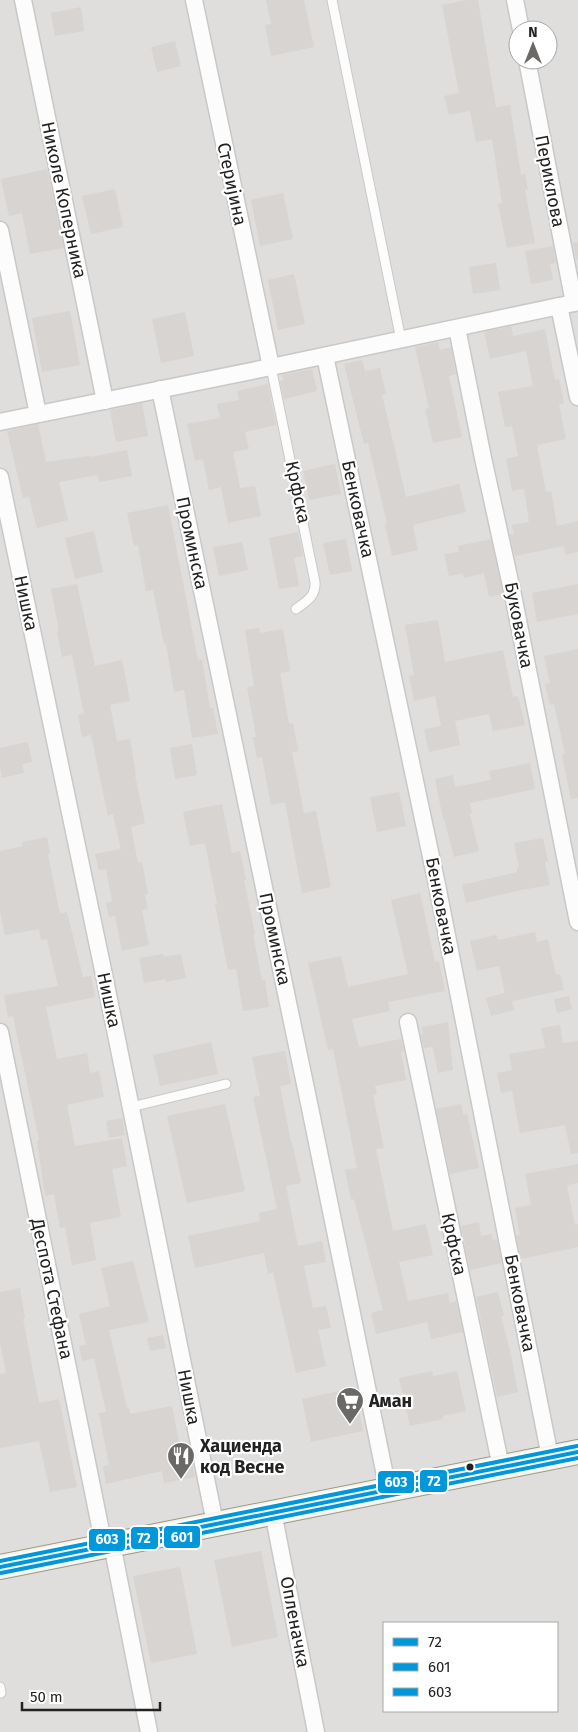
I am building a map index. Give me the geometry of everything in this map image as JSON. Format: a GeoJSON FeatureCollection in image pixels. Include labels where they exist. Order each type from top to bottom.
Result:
{"type":"FeatureCollection","features":[{"type":"Feature","properties":{"kind":"main road"},"geometry":{"type":"LineString","coordinates":[[0,1567],[578,1452]]}},
{"type":"Feature","properties":{"kind":"street","name":"Николе Коперника"},"geometry":{"type":"LineString","coordinates":[[23,0],[105,401]]}},
{"type":"Feature","properties":{"kind":"street","name":"Стеријина"},"geometry":{"type":"LineString","coordinates":[[194,0],[271,367]]}},
{"type":"Feature","properties":{"kind":"street"},"geometry":{"type":"LineString","coordinates":[[515,0],[519,20]]}},
{"type":"Feature","properties":{"kind":"street","name":"Периклова"},"geometry":{"type":"LineString","coordinates":[[529,70],[570,304],[578,397]]}},
{"type":"Feature","properties":{"kind":"street"},"geometry":{"type":"LineString","coordinates":[[0,230],[38,414]]}},
{"type":"Feature","properties":{"kind":"street"},"geometry":{"type":"LineString","coordinates":[[0,422],[570,304]]}},
{"type":"Feature","properties":{"kind":"street","name":"Буковачка"},"geometry":{"type":"LineString","coordinates":[[457,328],[513,595],[578,922]]}},
{"type":"Feature","properties":{"kind":"street","name":"Бенковачка"},"geometry":{"type":"LineString","coordinates":[[325,356],[437,885],[550,1457]]}},
{"type":"Feature","properties":{"kind":"street","name":"Проминска"},"geometry":{"type":"LineString","coordinates":[[160,389],[388,1490]]}},
{"type":"Feature","properties":{"kind":"street","name":"Нишка"},"geometry":{"type":"LineString","coordinates":[[0,477],[215,1523]]}},
{"type":"Feature","properties":{"kind":"street","name":"Крфска"},"geometry":{"type":"LineString","coordinates":[[408,1022],[501,1467]]}},
{"type":"Feature","properties":{"kind":"street","name":"Деспота Стефана"},"geometry":{"type":"LineString","coordinates":[[0,1032],[149,1732]]}},
{"type":"Feature","properties":{"kind":"street","name":"Опленачка"},"geometry":{"type":"LineString","coordinates":[[273,1512],[316,1732]]}},
{"type":"Feature","properties":{"kind":"lane"},"geometry":{"type":"LineString","coordinates":[[332,0],[401,340]]}},
{"type":"Feature","properties":{"kind":"lane","name":"Крфска"},"geometry":{"type":"LineString","coordinates":[[271,367],[315,582],[313,596],[296,609]]}},
{"type":"Feature","properties":{"kind":"lane"},"geometry":{"type":"LineString","coordinates":[[131,1107],[226,1084]]}},
{"type":"Feature","properties":{"kind":"shaded area"},"geometry":{"type":"Polygon","coordinates":[[[0,0],[578,0],[578,1732],[0,1732],[0,0]]]}},
{"type":"Feature","properties":{"kind":"building"},"geometry":{"type":"Polygon","coordinates":[[[266,0],[304,0],[314,47],[271,56],[265,25],[271,24],[266,0]]]}},
{"type":"Feature","properties":{"kind":"building"},"geometry":{"type":"Polygon","coordinates":[[[467,0],[478,0],[496,107],[510,105],[521,175],[525,174],[528,190],[525,190],[535,243],[507,248],[498,204],[502,203],[492,139],[476,142],[470,111],[449,115],[444,96],[459,93],[442,5],[467,0]]]}},
{"type":"Feature","properties":{"kind":"building"},"geometry":{"type":"Polygon","coordinates":[[[81,7],[84,31],[55,36],[51,13],[81,7]]]}},
{"type":"Feature","properties":{"kind":"building"},"geometry":{"type":"Polygon","coordinates":[[[175,41],[181,66],[157,72],[151,47],[175,41]]]}},
{"type":"Feature","properties":{"kind":"building"},"geometry":{"type":"Polygon","coordinates":[[[47,169],[64,248],[30,254],[22,213],[9,216],[1,179],[47,169]]]}},
{"type":"Feature","properties":{"kind":"building"},"geometry":{"type":"Polygon","coordinates":[[[115,189],[123,227],[91,234],[82,196],[115,189]]]}},
{"type":"Feature","properties":{"kind":"building"},"geometry":{"type":"Polygon","coordinates":[[[283,193],[293,239],[260,246],[251,200],[283,193]]]}},
{"type":"Feature","properties":{"kind":"building"},"geometry":{"type":"Polygon","coordinates":[[[578,242],[578,259],[576,260],[573,243],[578,242]]]}},
{"type":"Feature","properties":{"kind":"building"},"geometry":{"type":"Polygon","coordinates":[[[553,246],[556,263],[550,264],[553,280],[531,284],[525,251],[553,246]]]}},
{"type":"Feature","properties":{"kind":"building"},"geometry":{"type":"Polygon","coordinates":[[[496,263],[500,290],[473,294],[469,267],[496,263]]]}},
{"type":"Feature","properties":{"kind":"building"},"geometry":{"type":"Polygon","coordinates":[[[294,274],[305,324],[278,330],[268,280],[294,274]]]}},
{"type":"Feature","properties":{"kind":"building"},"geometry":{"type":"Polygon","coordinates":[[[70,311],[80,365],[42,372],[32,318],[70,311]]]}},
{"type":"Feature","properties":{"kind":"building"},"geometry":{"type":"Polygon","coordinates":[[[185,312],[194,356],[161,363],[152,319],[185,312]]]}},
{"type":"Feature","properties":{"kind":"building"},"geometry":{"type":"Polygon","coordinates":[[[511,326],[513,336],[545,329],[555,380],[559,379],[564,403],[559,404],[566,439],[537,445],[546,492],[551,491],[557,526],[578,521],[578,552],[565,555],[564,546],[515,556],[510,535],[514,534],[512,525],[529,522],[524,489],[512,491],[506,459],[518,456],[512,426],[505,427],[498,392],[533,386],[526,351],[490,359],[484,332],[511,326]]]}},
{"type":"Feature","properties":{"kind":"building"},"geometry":{"type":"Polygon","coordinates":[[[438,342],[440,350],[451,347],[456,374],[449,376],[462,437],[433,443],[425,409],[429,408],[415,347],[438,342]]]}},
{"type":"Feature","properties":{"kind":"building"},"geometry":{"type":"Polygon","coordinates":[[[362,360],[365,371],[380,368],[386,394],[382,395],[406,497],[459,484],[466,512],[413,525],[418,550],[392,556],[385,524],[387,523],[368,443],[364,444],[344,364],[362,360]]]}},
{"type":"Feature","properties":{"kind":"building"},"geometry":{"type":"Polygon","coordinates":[[[312,369],[317,391],[284,399],[280,381],[284,380],[282,375],[312,369]]]}},
{"type":"Feature","properties":{"kind":"building"},"geometry":{"type":"Polygon","coordinates":[[[268,384],[276,425],[245,432],[249,449],[233,452],[240,488],[255,486],[261,516],[228,523],[221,487],[209,490],[203,459],[195,461],[187,424],[220,418],[217,404],[239,400],[237,391],[268,384]]]}},
{"type":"Feature","properties":{"kind":"building"},"geometry":{"type":"Polygon","coordinates":[[[142,403],[148,436],[116,442],[110,410],[142,403]]]}},
{"type":"Feature","properties":{"kind":"building"},"geometry":{"type":"Polygon","coordinates":[[[38,424],[46,462],[90,457],[127,450],[132,476],[99,482],[98,475],[59,482],[68,520],[37,528],[29,497],[23,498],[7,431],[38,424]]]}},
{"type":"Feature","properties":{"kind":"building"},"geometry":{"type":"Polygon","coordinates":[[[335,464],[341,494],[309,500],[303,471],[335,464]]]}},
{"type":"Feature","properties":{"kind":"building"},"geometry":{"type":"Polygon","coordinates":[[[168,505],[198,660],[202,659],[210,708],[213,708],[218,734],[192,738],[184,690],[174,692],[166,643],[164,644],[153,590],[146,591],[138,545],[134,546],[127,513],[168,505]]]}},
{"type":"Feature","properties":{"kind":"building"},"geometry":{"type":"Polygon","coordinates":[[[94,531],[103,572],[75,579],[65,538],[94,531]]]}},
{"type":"Feature","properties":{"kind":"building"},"geometry":{"type":"Polygon","coordinates":[[[298,532],[303,556],[294,558],[299,586],[279,589],[269,538],[298,532]]]}},
{"type":"Feature","properties":{"kind":"building"},"geometry":{"type":"Polygon","coordinates":[[[346,539],[352,571],[330,575],[323,543],[346,539]]]}},
{"type":"Feature","properties":{"kind":"building"},"geometry":{"type":"Polygon","coordinates":[[[491,539],[503,594],[489,597],[484,573],[464,578],[463,573],[449,576],[444,554],[459,552],[458,546],[491,539]]]}},
{"type":"Feature","properties":{"kind":"building"},"geometry":{"type":"Polygon","coordinates":[[[242,542],[248,570],[219,576],[213,547],[242,542]]]}},
{"type":"Feature","properties":{"kind":"building"},"geometry":{"type":"Polygon","coordinates":[[[77,584],[95,666],[122,660],[130,701],[110,705],[117,741],[130,739],[145,823],[131,827],[138,863],[142,862],[148,894],[145,895],[148,909],[142,910],[149,945],[122,951],[115,916],[109,917],[106,903],[112,901],[106,869],[99,870],[95,854],[121,849],[113,814],[108,816],[91,735],[82,737],[78,715],[84,714],[72,655],[62,657],[51,589],[77,584]]]}},
{"type":"Feature","properties":{"kind":"building"},"geometry":{"type":"Polygon","coordinates":[[[578,584],[578,614],[537,622],[532,593],[578,584]]]}},
{"type":"Feature","properties":{"kind":"building"},"geometry":{"type":"Polygon","coordinates":[[[438,620],[445,662],[503,650],[513,697],[518,696],[525,725],[493,731],[489,714],[455,721],[460,745],[429,752],[424,729],[441,726],[435,696],[414,701],[409,676],[414,675],[405,625],[438,620]]]}},
{"type":"Feature","properties":{"kind":"building"},"geometry":{"type":"Polygon","coordinates":[[[259,628],[260,633],[283,629],[290,671],[280,673],[289,724],[293,723],[298,751],[292,752],[304,813],[316,811],[331,887],[302,893],[285,802],[271,805],[262,757],[257,758],[253,737],[256,737],[247,687],[254,686],[245,630],[259,628]]]}},
{"type":"Feature","properties":{"kind":"building"},"geometry":{"type":"Polygon","coordinates":[[[578,649],[578,798],[571,799],[562,755],[565,754],[554,704],[550,705],[545,684],[550,683],[544,656],[578,649]]]}},
{"type":"Feature","properties":{"kind":"building"},"geometry":{"type":"Polygon","coordinates":[[[28,742],[32,762],[22,764],[24,773],[2,778],[0,748],[28,742]]]}},
{"type":"Feature","properties":{"kind":"building"},"geometry":{"type":"Polygon","coordinates":[[[192,744],[197,775],[175,779],[170,748],[192,744]]]}},
{"type":"Feature","properties":{"kind":"building"},"geometry":{"type":"Polygon","coordinates":[[[530,763],[535,789],[470,803],[472,813],[470,814],[479,851],[454,857],[443,819],[435,779],[453,775],[455,787],[491,780],[489,771],[530,763]]]}},
{"type":"Feature","properties":{"kind":"building"},"geometry":{"type":"Polygon","coordinates":[[[399,792],[406,826],[377,832],[370,797],[399,792]]]}},
{"type":"Feature","properties":{"kind":"building"},"geometry":{"type":"Polygon","coordinates":[[[222,804],[232,853],[240,851],[255,934],[253,934],[262,980],[265,980],[269,1007],[243,1011],[236,969],[228,970],[205,843],[190,846],[183,812],[222,804]]]}},
{"type":"Feature","properties":{"kind":"building"},"geometry":{"type":"Polygon","coordinates":[[[47,837],[50,854],[48,854],[60,914],[67,912],[83,977],[91,976],[95,997],[46,1007],[57,1059],[87,1053],[90,1073],[99,1071],[104,1097],[67,1105],[75,1146],[122,1138],[127,1166],[112,1169],[121,1217],[90,1223],[96,1260],[72,1265],[65,1227],[60,1228],[54,1194],[45,1196],[37,1141],[39,1140],[13,1016],[8,1017],[4,995],[58,986],[47,939],[41,940],[39,929],[5,935],[0,912],[0,851],[23,846],[22,842],[47,837]]]}},
{"type":"Feature","properties":{"kind":"building"},"geometry":{"type":"Polygon","coordinates":[[[543,838],[548,861],[545,862],[550,885],[466,903],[462,885],[517,872],[517,867],[519,867],[514,843],[543,838]]]}},
{"type":"Feature","properties":{"kind":"building"},"geometry":{"type":"Polygon","coordinates":[[[420,893],[435,962],[439,961],[445,991],[388,1002],[390,1011],[352,1019],[359,1047],[401,1039],[404,1051],[401,1052],[406,1080],[375,1086],[377,1094],[373,1095],[384,1148],[376,1149],[393,1231],[426,1224],[433,1255],[399,1262],[408,1301],[448,1293],[450,1303],[456,1301],[463,1332],[431,1339],[427,1322],[376,1334],[371,1313],[383,1310],[354,1199],[351,1200],[345,1170],[357,1168],[333,1049],[328,1050],[308,963],[341,956],[348,987],[408,974],[391,900],[420,893]]]}},
{"type":"Feature","properties":{"kind":"building"},"geometry":{"type":"Polygon","coordinates":[[[535,932],[537,942],[548,939],[556,975],[560,974],[564,990],[512,1001],[514,1010],[491,1016],[486,998],[505,993],[499,966],[477,971],[470,941],[496,935],[498,940],[535,932]]]}},
{"type":"Feature","properties":{"kind":"building"},"geometry":{"type":"Polygon","coordinates":[[[163,954],[164,957],[181,954],[186,978],[166,982],[166,979],[144,983],[139,958],[163,954]]]}},
{"type":"Feature","properties":{"kind":"building"},"geometry":{"type":"Polygon","coordinates":[[[569,996],[572,1009],[557,1013],[554,999],[569,996]]]}},
{"type":"Feature","properties":{"kind":"building"},"geometry":{"type":"Polygon","coordinates":[[[448,1022],[453,1070],[438,1073],[433,1047],[424,1048],[421,1035],[423,1034],[422,1027],[448,1022]]]}},
{"type":"Feature","properties":{"kind":"building"},"geometry":{"type":"Polygon","coordinates":[[[560,1025],[563,1043],[578,1041],[578,1153],[571,1154],[565,1125],[520,1133],[512,1091],[501,1093],[497,1073],[512,1070],[509,1054],[545,1048],[541,1028],[560,1025]]]}},
{"type":"Feature","properties":{"kind":"building"},"geometry":{"type":"Polygon","coordinates":[[[211,1042],[218,1074],[160,1086],[153,1055],[211,1042]]]}},
{"type":"Feature","properties":{"kind":"building"},"geometry":{"type":"Polygon","coordinates":[[[285,1051],[291,1084],[280,1086],[301,1183],[286,1186],[298,1246],[322,1241],[326,1262],[304,1266],[313,1308],[326,1306],[331,1328],[318,1330],[326,1366],[296,1373],[273,1272],[268,1274],[264,1253],[195,1268],[188,1236],[260,1221],[259,1213],[277,1209],[253,1097],[260,1096],[252,1057],[285,1051]]]}},
{"type":"Feature","properties":{"kind":"building"},"geometry":{"type":"Polygon","coordinates":[[[225,1104],[245,1191],[187,1203],[167,1116],[225,1104]]]}},
{"type":"Feature","properties":{"kind":"building"},"geometry":{"type":"Polygon","coordinates":[[[461,1104],[463,1115],[467,1114],[479,1168],[450,1174],[436,1109],[461,1104]]]}},
{"type":"Feature","properties":{"kind":"building"},"geometry":{"type":"Polygon","coordinates":[[[122,1118],[125,1135],[109,1138],[106,1121],[122,1118]]]}},
{"type":"Feature","properties":{"kind":"building"},"geometry":{"type":"Polygon","coordinates":[[[578,1164],[578,1183],[567,1185],[575,1225],[578,1224],[578,1247],[521,1259],[516,1236],[520,1235],[515,1208],[531,1205],[525,1174],[578,1164]]]}},
{"type":"Feature","properties":{"kind":"building"},"geometry":{"type":"Polygon","coordinates":[[[479,1222],[481,1236],[491,1234],[493,1240],[497,1239],[502,1263],[470,1270],[461,1226],[479,1222]]]}},
{"type":"Feature","properties":{"kind":"building"},"geometry":{"type":"Polygon","coordinates":[[[133,1261],[149,1322],[109,1330],[127,1408],[129,1407],[130,1414],[172,1406],[180,1447],[188,1445],[195,1477],[164,1483],[162,1471],[106,1484],[103,1466],[109,1465],[99,1413],[106,1412],[94,1358],[82,1361],[79,1346],[86,1345],[79,1314],[110,1306],[101,1268],[133,1261]]]}},
{"type":"Feature","properties":{"kind":"building"},"geometry":{"type":"Polygon","coordinates":[[[20,1288],[25,1318],[23,1319],[39,1403],[59,1399],[77,1487],[50,1492],[39,1441],[0,1448],[0,1374],[6,1373],[0,1343],[0,1292],[20,1288]]]}},
{"type":"Feature","properties":{"kind":"building"},"geometry":{"type":"Polygon","coordinates":[[[498,1292],[504,1316],[501,1316],[518,1392],[497,1397],[476,1297],[498,1292]]]}},
{"type":"Feature","properties":{"kind":"building"},"geometry":{"type":"Polygon","coordinates":[[[163,1335],[166,1348],[150,1351],[147,1338],[163,1335]]]}},
{"type":"Feature","properties":{"kind":"building"},"geometry":{"type":"Polygon","coordinates":[[[432,1371],[433,1376],[457,1371],[466,1411],[443,1416],[443,1419],[410,1426],[399,1378],[432,1371]]]}},
{"type":"Feature","properties":{"kind":"building"},"geometry":{"type":"Polygon","coordinates":[[[354,1388],[363,1431],[311,1442],[302,1399],[354,1388]]]}},
{"type":"Feature","properties":{"kind":"building"},"geometry":{"type":"Polygon","coordinates":[[[261,1551],[278,1637],[232,1647],[214,1560],[261,1551]]]}},
{"type":"Feature","properties":{"kind":"building"},"geometry":{"type":"Polygon","coordinates":[[[180,1567],[197,1654],[151,1663],[133,1576],[180,1567]]]}},
{"type":"Feature","properties":{"kind":"transit line","name":"603"},"geometry":{"type":"LineString","coordinates":[[0,1561],[577,1446]]}},
{"type":"Feature","properties":{"kind":"transit line","name":"72"},"geometry":{"type":"LineString","coordinates":[[0,1567],[578,1452]]}},
{"type":"Feature","properties":{"kind":"transit line","name":"601"},"geometry":{"type":"LineString","coordinates":[[1,1573],[578,1458]]}},
{"type":"Feature","properties":{"kind":"place","name":"Аман"},"geometry":{"type":"Point","coordinates":[350,1425]}},
{"type":"Feature","properties":{"kind":"place","name":"Хациенда код Весне"},"geometry":{"type":"Point","coordinates":[181,1480]}}]}
